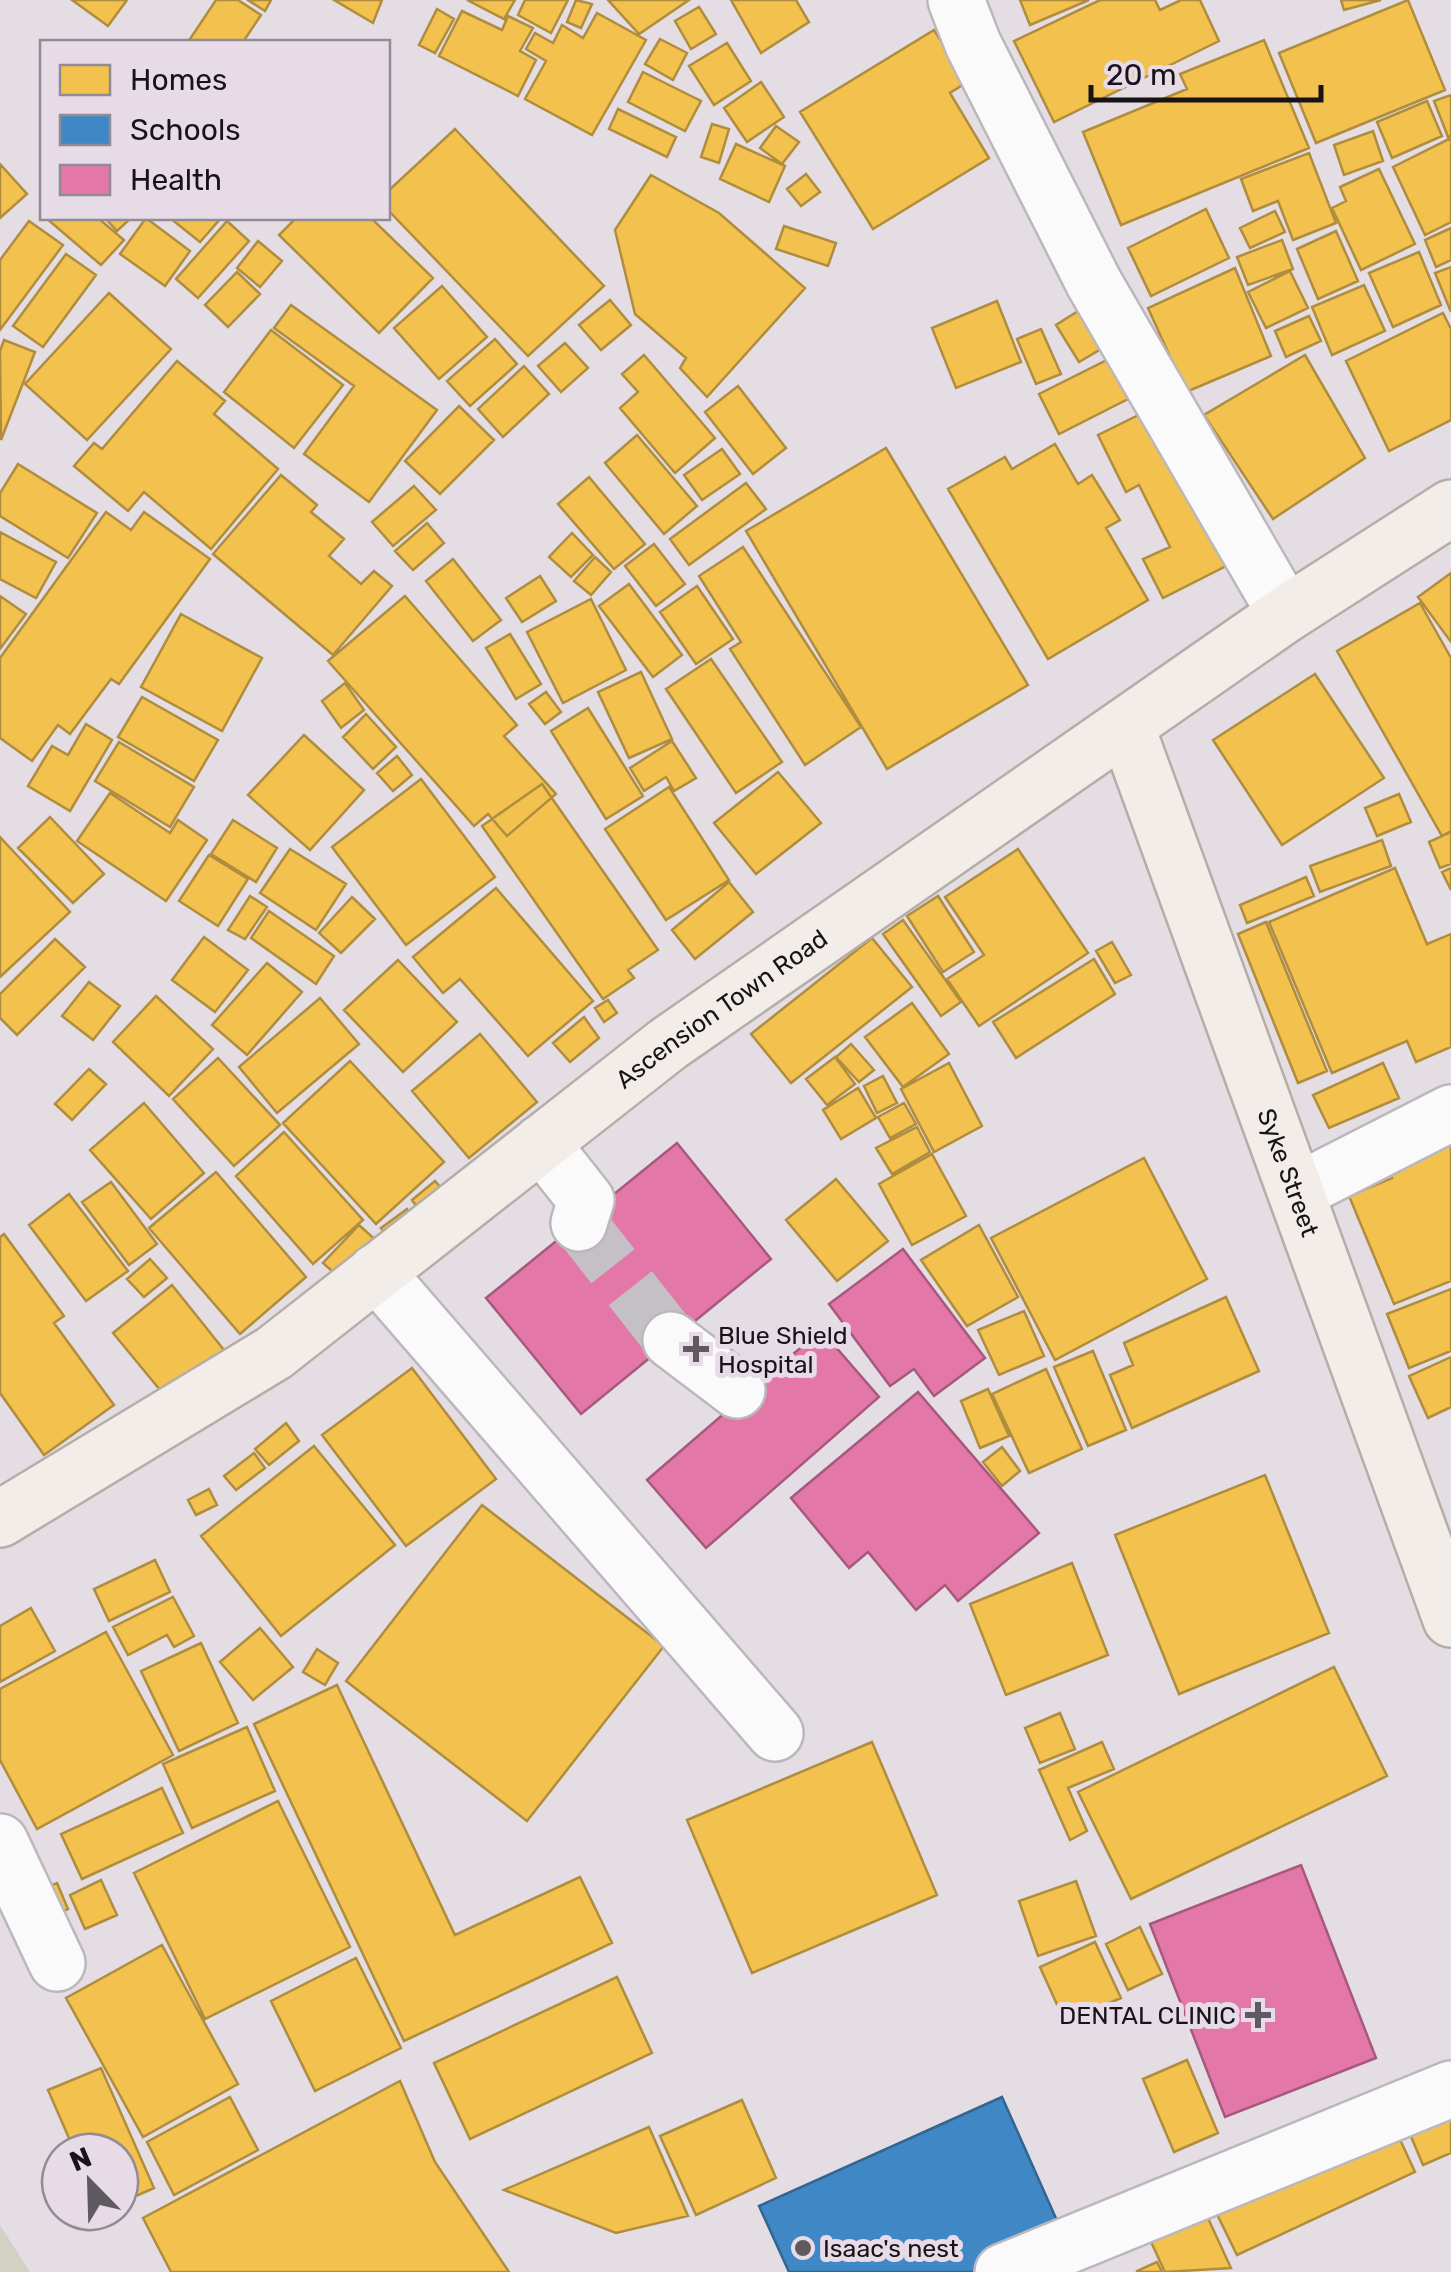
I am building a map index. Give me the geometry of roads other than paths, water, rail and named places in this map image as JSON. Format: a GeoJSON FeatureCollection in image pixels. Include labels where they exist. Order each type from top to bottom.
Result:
{"type":"FeatureCollection","features":[{"type":"Feature","properties":{"kind":"main road","name":"Ascension Town Road"},"geometry":{"type":"LineString","coordinates":[[0,1519],[274,1353],[668,1044],[1286,614],[1451,508]]}},
{"type":"Feature","properties":{"kind":"main road","name":"Syke Street"},"geometry":{"type":"LineString","coordinates":[[1126,726],[1451,1619]]}},
{"type":"Feature","properties":{"kind":"street"},"geometry":{"type":"LineString","coordinates":[[956,0],[972,44],[1094,282],[1286,614]]}},
{"type":"Feature","properties":{"kind":"street"},"geometry":{"type":"LineString","coordinates":[[1298,1191],[1451,1113]]}},
{"type":"Feature","properties":{"kind":"street"},"geometry":{"type":"LineString","coordinates":[[541,1143],[586,1200],[579,1223]]}},
{"type":"Feature","properties":{"kind":"street"},"geometry":{"type":"LineString","coordinates":[[376,1272],[775,1733]]}},
{"type":"Feature","properties":{"kind":"street"},"geometry":{"type":"LineString","coordinates":[[671,1340],[736,1390]]}},
{"type":"Feature","properties":{"kind":"street"},"geometry":{"type":"LineString","coordinates":[[0,1842],[57,1962]]}},
{"type":"Feature","properties":{"kind":"street"},"geometry":{"type":"LineString","coordinates":[[1003,2272],[1451,2089]]}},
{"type":"Feature","properties":{"kind":"tunnel"},"geometry":{"type":"LineString","coordinates":[[579,1223],[671,1340]]}},
{"type":"Feature","properties":{"kind":"place","name":"Blue Shield Hospital"},"geometry":{"type":"Point","coordinates":[696,1349]}},
{"type":"Feature","properties":{"kind":"place","name":"DENTAL CLINIC"},"geometry":{"type":"Point","coordinates":[1258,2015]}},
{"type":"Feature","properties":{"kind":"place","name":"Isaac's nest"},"geometry":{"type":"Point","coordinates":[803,2248]}}]}
